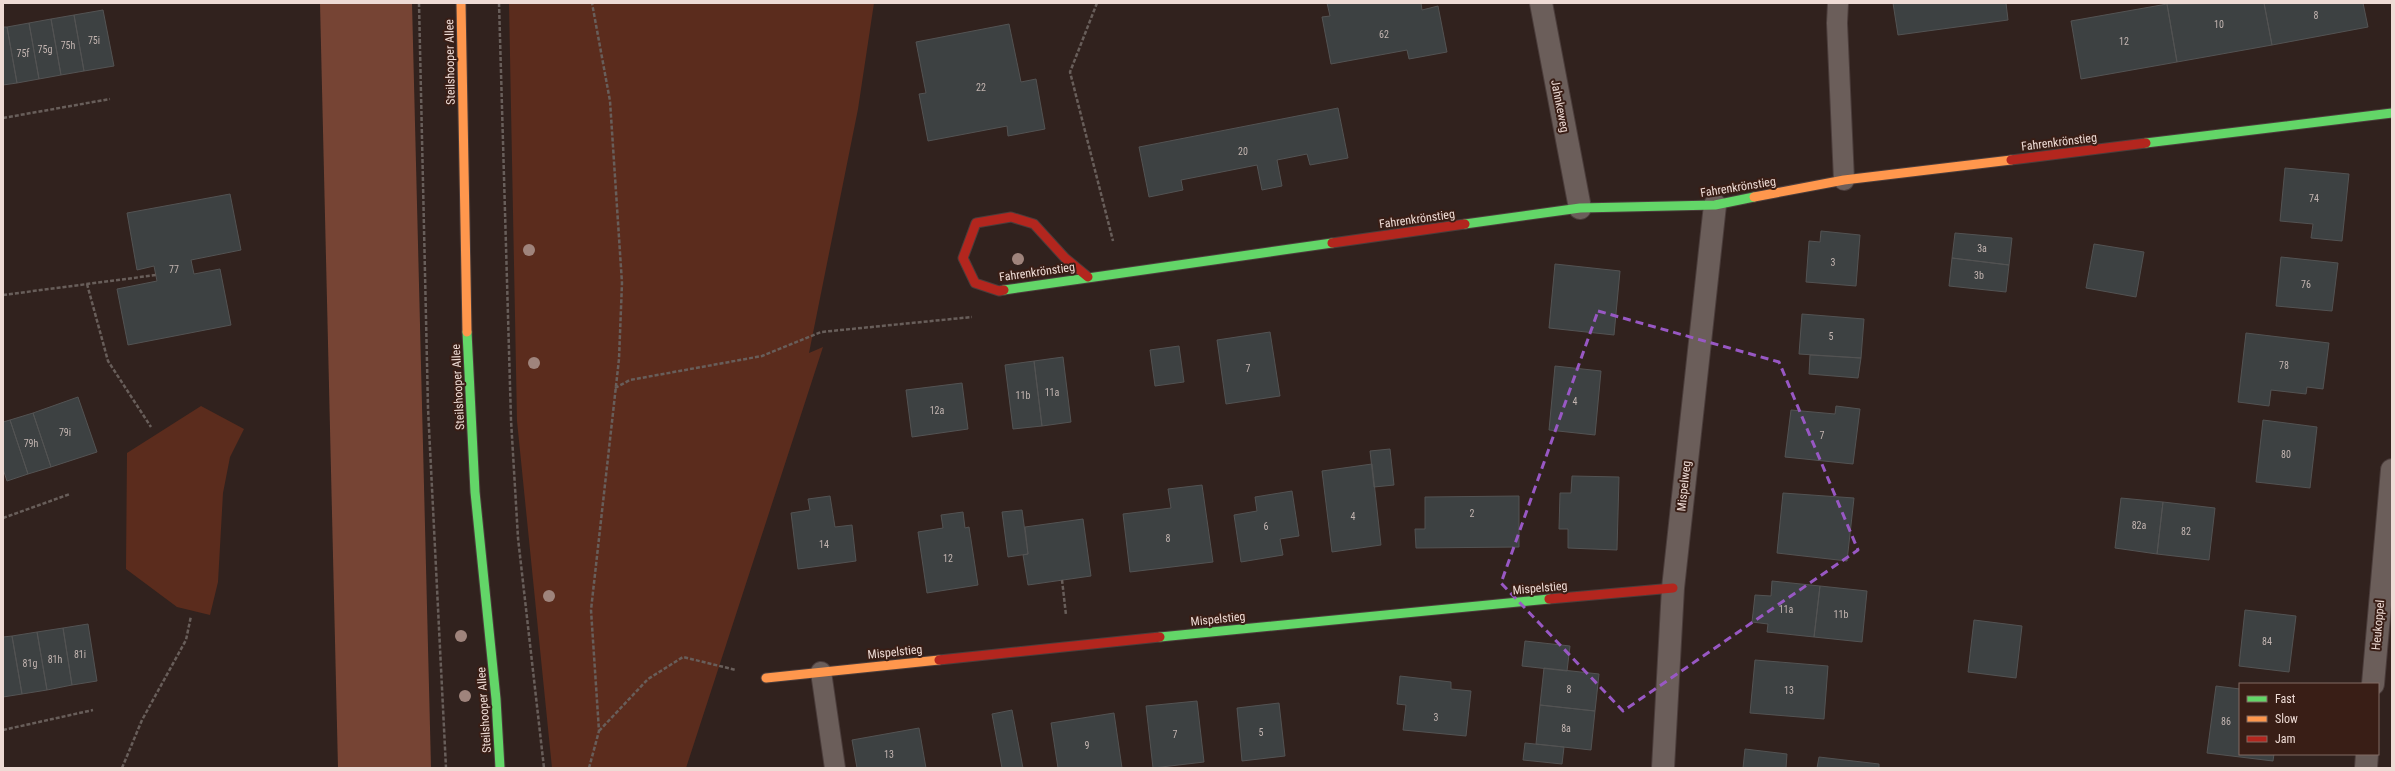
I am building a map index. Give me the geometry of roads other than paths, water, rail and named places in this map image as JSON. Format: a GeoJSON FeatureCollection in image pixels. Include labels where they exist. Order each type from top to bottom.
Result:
{"type":"FeatureCollection","features":[{"type":"Feature","properties":{"kind":"street","name":"Steilshooper Allee"},"geometry":{"type":"LineString","coordinates":[[461,3],[468,363],[475,494],[492,650],[500,768]]}},
{"type":"Feature","properties":{"kind":"street","name":"Jahnkeweg"},"geometry":{"type":"LineString","coordinates":[[1541,3],[1580,208]]}},
{"type":"Feature","properties":{"kind":"street","name":"Fahrenkrönstieg"},"geometry":{"type":"LineString","coordinates":[[1088,277],[1065,258],[1034,224],[1011,217],[976,224],[963,258],[975,283],[999,291],[1127,271],[1580,208],[1715,205],[1844,180],[2392,113]]}},
{"type":"Feature","properties":{"kind":"street","name":"Mispelweg"},"geometry":{"type":"LineString","coordinates":[[1663,768],[1673,588],[1715,205]]}},
{"type":"Feature","properties":{"kind":"street","name":"Heukoppel"},"geometry":{"type":"LineString","coordinates":[[2373,683],[2392,470]]}},
{"type":"Feature","properties":{"kind":"street","name":"Mispelstieg"},"geometry":{"type":"LineString","coordinates":[[766,678],[1386,613],[1673,588]]}},
{"type":"Feature","properties":{"kind":"street"},"geometry":{"type":"LineString","coordinates":[[2366,768],[2367,755]]}},
{"type":"Feature","properties":{"kind":"lane"},"geometry":{"type":"LineString","coordinates":[[1838,3],[1837,23],[1844,180]]}},
{"type":"Feature","properties":{"kind":"lane"},"geometry":{"type":"LineString","coordinates":[[821,672],[835,768]]}}]}
